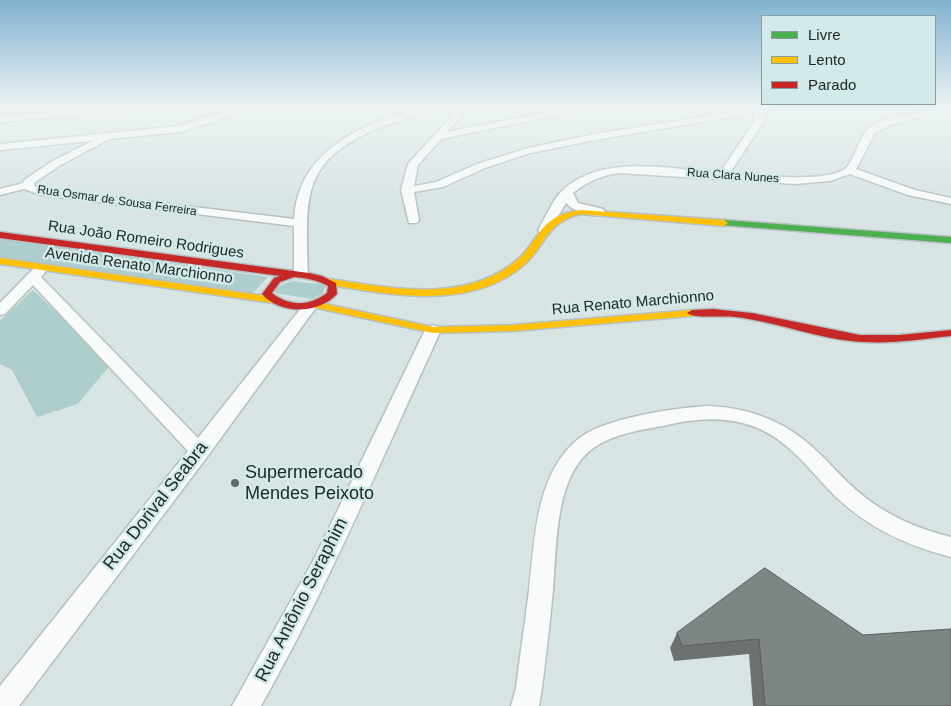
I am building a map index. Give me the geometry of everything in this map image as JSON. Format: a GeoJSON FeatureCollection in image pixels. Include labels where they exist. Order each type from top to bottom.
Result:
{"type":"FeatureCollection","features":[{"type":"Feature","properties":{"kind":"street"},"geometry":{"type":"LineString","coordinates":[[0,147],[64,141]]}},
{"type":"Feature","properties":{"kind":"street","name":"Rua Osmar de Sousa Ferreira"},"geometry":{"type":"LineString","coordinates":[[99,141],[55,164],[31,180],[28,186],[40,192],[300,223]]}},
{"type":"Feature","properties":{"kind":"street"},"geometry":{"type":"LineString","coordinates":[[301,274],[300,223],[307,182],[317,165],[332,150],[345,141]]}},
{"type":"Feature","properties":{"kind":"street"},"geometry":{"type":"LineString","coordinates":[[413,220],[406,190],[409,174],[413,164],[435,141]]}},
{"type":"Feature","properties":{"kind":"street"},"geometry":{"type":"LineString","coordinates":[[406,190],[440,185],[490,162],[528,151],[580,141]]}},
{"type":"Feature","properties":{"kind":"street"},"geometry":{"type":"LineString","coordinates":[[723,176],[746,141]]}},
{"type":"Feature","properties":{"kind":"street"},"geometry":{"type":"LineString","coordinates":[[866,141],[850,170],[912,193],[951,200]]}},
{"type":"Feature","properties":{"kind":"street","name":"Rua Clara Nunes"},"geometry":{"type":"LineString","coordinates":[[544,230],[567,192],[583,180],[609,171],[653,171],[805,181],[830,178],[850,170]]}},
{"type":"Feature","properties":{"kind":"street"},"geometry":{"type":"LineString","coordinates":[[0,192],[28,186]]}},
{"type":"Feature","properties":{"kind":"street"},"geometry":{"type":"LineString","coordinates":[[567,192],[572,205],[598,212]]}},
{"type":"Feature","properties":{"kind":"street","name":"Rua João Romeiro Rodrigues"},"geometry":{"type":"LineString","coordinates":[[0,235],[288,274],[301,274],[330,282],[410,292],[460,290],[496,280],[524,258],[544,230],[553,221],[565,215],[598,212],[951,240]]}},
{"type":"Feature","properties":{"kind":"street","name":"Avenida Renato Marchionno"},"geometry":{"type":"LineString","coordinates":[[0,262],[38,273],[313,306]]}},
{"type":"Feature","properties":{"kind":"street"},"geometry":{"type":"LineString","coordinates":[[0,311],[38,273],[200,452]]}},
{"type":"Feature","properties":{"kind":"street"},"geometry":{"type":"LineString","coordinates":[[274,300],[267,294],[270,286],[288,274]]}},
{"type":"Feature","properties":{"kind":"street"},"geometry":{"type":"LineString","coordinates":[[313,306],[332,294],[333,285],[330,282]]}},
{"type":"Feature","properties":{"kind":"street","name":"Rua Dorival Seabra"},"geometry":{"type":"LineString","coordinates":[[2,706],[76,608],[313,306]]}},
{"type":"Feature","properties":{"kind":"street","name":"Rua Renato Marchionno"},"geometry":{"type":"LineString","coordinates":[[313,306],[433,330],[513,328],[712,311],[757,315],[861,340],[888,340],[951,332]]}},
{"type":"Feature","properties":{"kind":"street","name":"Rua Antônio Seraphim"},"geometry":{"type":"LineString","coordinates":[[246,706],[276,657],[315,579],[433,330]]}},
{"type":"Feature","properties":{"kind":"street"},"geometry":{"type":"LineString","coordinates":[[525,706],[529,688],[550,511],[561,477],[570,460],[583,446],[603,433],[669,417],[710,411],[731,413],[759,421],[782,433],[801,448],[844,492],[877,518],[903,532],[933,543],[951,547]]}},
{"type":"Feature","properties":{"kind":"shaded area"},"geometry":{"type":"Polygon","coordinates":[[[0,239],[268,277],[250,296],[0,260],[0,239]]]}},
{"type":"Feature","properties":{"kind":"shaded area"},"geometry":{"type":"Polygon","coordinates":[[[292,281],[326,285],[322,294],[312,299],[275,293],[277,287],[292,281]]]}},
{"type":"Feature","properties":{"kind":"shaded area"},"geometry":{"type":"Polygon","coordinates":[[[33,290],[111,364],[78,404],[37,417],[12,370],[0,364],[0,321],[33,290]]]}},
{"type":"Feature","properties":{"kind":"building"},"geometry":{"type":"Polygon","coordinates":[[[765,568],[863,635],[951,629],[951,706],[765,706],[759,639],[682,646],[677,633],[765,568]]]}},
{"type":"Feature","properties":{"kind":"traffic: fast"},"geometry":{"type":"LineString","coordinates":[[724,223],[951,240]]}},
{"type":"Feature","properties":{"kind":"traffic: slow"},"geometry":{"type":"LineString","coordinates":[[330,282],[404,292],[430,293],[455,291],[479,286],[501,276],[521,262],[551,225],[567,215],[580,212],[724,223]]}},
{"type":"Feature","properties":{"kind":"traffic: slow"},"geometry":{"type":"LineString","coordinates":[[0,261],[273,300]]}},
{"type":"Feature","properties":{"kind":"traffic: slow"},"geometry":{"type":"LineString","coordinates":[[316,305],[433,330],[513,328],[692,313]]}},
{"type":"Feature","properties":{"kind":"traffic: jam"},"geometry":{"type":"LineString","coordinates":[[0,235],[288,274]]}},
{"type":"Feature","properties":{"kind":"traffic: jam"},"geometry":{"type":"LineString","coordinates":[[293,274],[314,277],[328,282],[333,285],[332,294],[308,306],[291,306],[274,300],[267,294],[277,280],[293,274]]}},
{"type":"Feature","properties":{"kind":"traffic: jam"},"geometry":{"type":"LineString","coordinates":[[692,313],[733,313],[771,319],[860,339],[899,338],[951,333]]}},
{"type":"Feature","properties":{"kind":"place","name":"Supermercado Mendes Peixoto"},"geometry":{"type":"Point","coordinates":[235,483]}}]}
